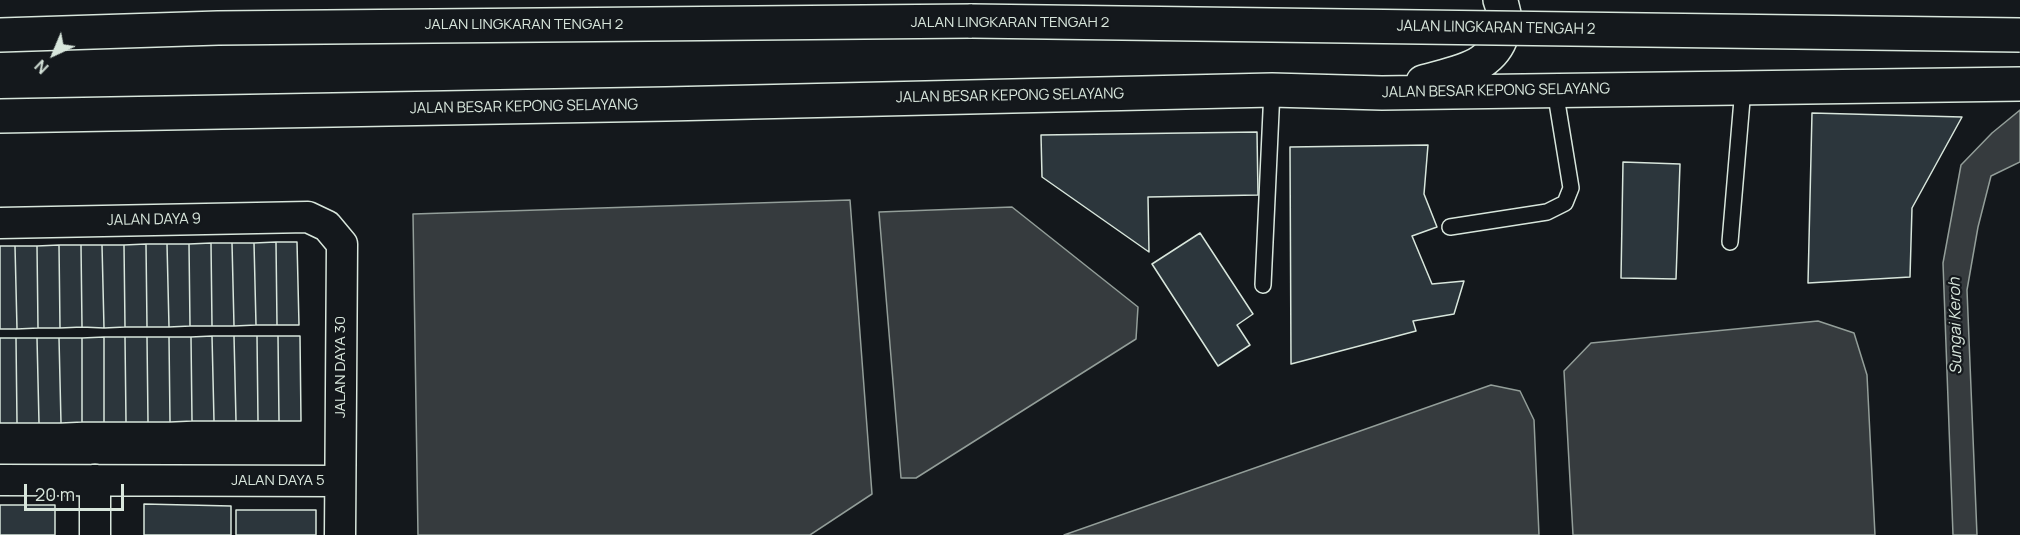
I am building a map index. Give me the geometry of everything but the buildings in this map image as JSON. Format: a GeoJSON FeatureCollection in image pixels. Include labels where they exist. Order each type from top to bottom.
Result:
{"type":"FeatureCollection","features":[{"type":"Feature","properties":{"kind":"main road"},"geometry":{"type":"LineString","coordinates":[[1382,93],[1481,63],[1498,47],[1505,30],[1500,0]]}},
{"type":"Feature","properties":{"kind":"main road","name":"JALAN LINGKARAN TENGAH 2"},"geometry":{"type":"LineString","coordinates":[[0,35],[218,28],[972,21],[2020,35]]}},
{"type":"Feature","properties":{"kind":"main road","name":"JALAN BESAR KEPONG SELAYANG"},"geometry":{"type":"LineString","coordinates":[[0,116],[1272,90],[1382,93],[2015,84]]}},
{"type":"Feature","properties":{"kind":"street","name":"JALAN DAYA 9"},"geometry":{"type":"LineString","coordinates":[[0,223],[308,217]]}},
{"type":"Feature","properties":{"kind":"street","name":"JALAN DAYA 30"},"geometry":{"type":"LineString","coordinates":[[308,217],[327,226],[342,244],[340,535]]}},
{"type":"Feature","properties":{"kind":"street","name":"JALAN DAYA 5"},"geometry":{"type":"LineString","coordinates":[[0,480],[340,481]]}},
{"type":"Feature","properties":{"kind":"street"},"geometry":{"type":"LineString","coordinates":[[95,480],[95,535]]}},
{"type":"Feature","properties":{"kind":"lane"},"geometry":{"type":"LineString","coordinates":[[1730,242],[1743,88]]}},
{"type":"Feature","properties":{"kind":"lane"},"geometry":{"type":"LineString","coordinates":[[1263,285],[1272,90]]}},
{"type":"Feature","properties":{"kind":"lane"},"geometry":{"type":"LineString","coordinates":[[1450,227],[1547,212],[1565,203],[1571,188],[1555,90]]}},
{"type":"Feature","properties":{"kind":"water","name":"Sungai Keroh"},"geometry":{"type":"Polygon","coordinates":[[[2020,110],[2020,162],[1991,176],[1978,227],[1967,290],[1977,535],[1953,535],[1943,263],[1961,165],[1992,133],[2020,110]]]}},
{"type":"Feature","properties":{"kind":"water"},"geometry":{"type":"Polygon","coordinates":[[[850,200],[872,494],[810,535],[418,535],[413,214],[850,200]]]}},
{"type":"Feature","properties":{"kind":"water"},"geometry":{"type":"Polygon","coordinates":[[[1012,207],[1138,307],[1136,339],[916,478],[901,478],[879,212],[1012,207]]]}},
{"type":"Feature","properties":{"kind":"water"},"geometry":{"type":"Polygon","coordinates":[[[1818,321],[1854,333],[1867,375],[1875,535],[1573,535],[1564,371],[1591,343],[1818,321]]]}},
{"type":"Feature","properties":{"kind":"water"},"geometry":{"type":"Polygon","coordinates":[[[1491,385],[1520,391],[1534,420],[1539,535],[1064,535],[1491,385]]]}}]}
